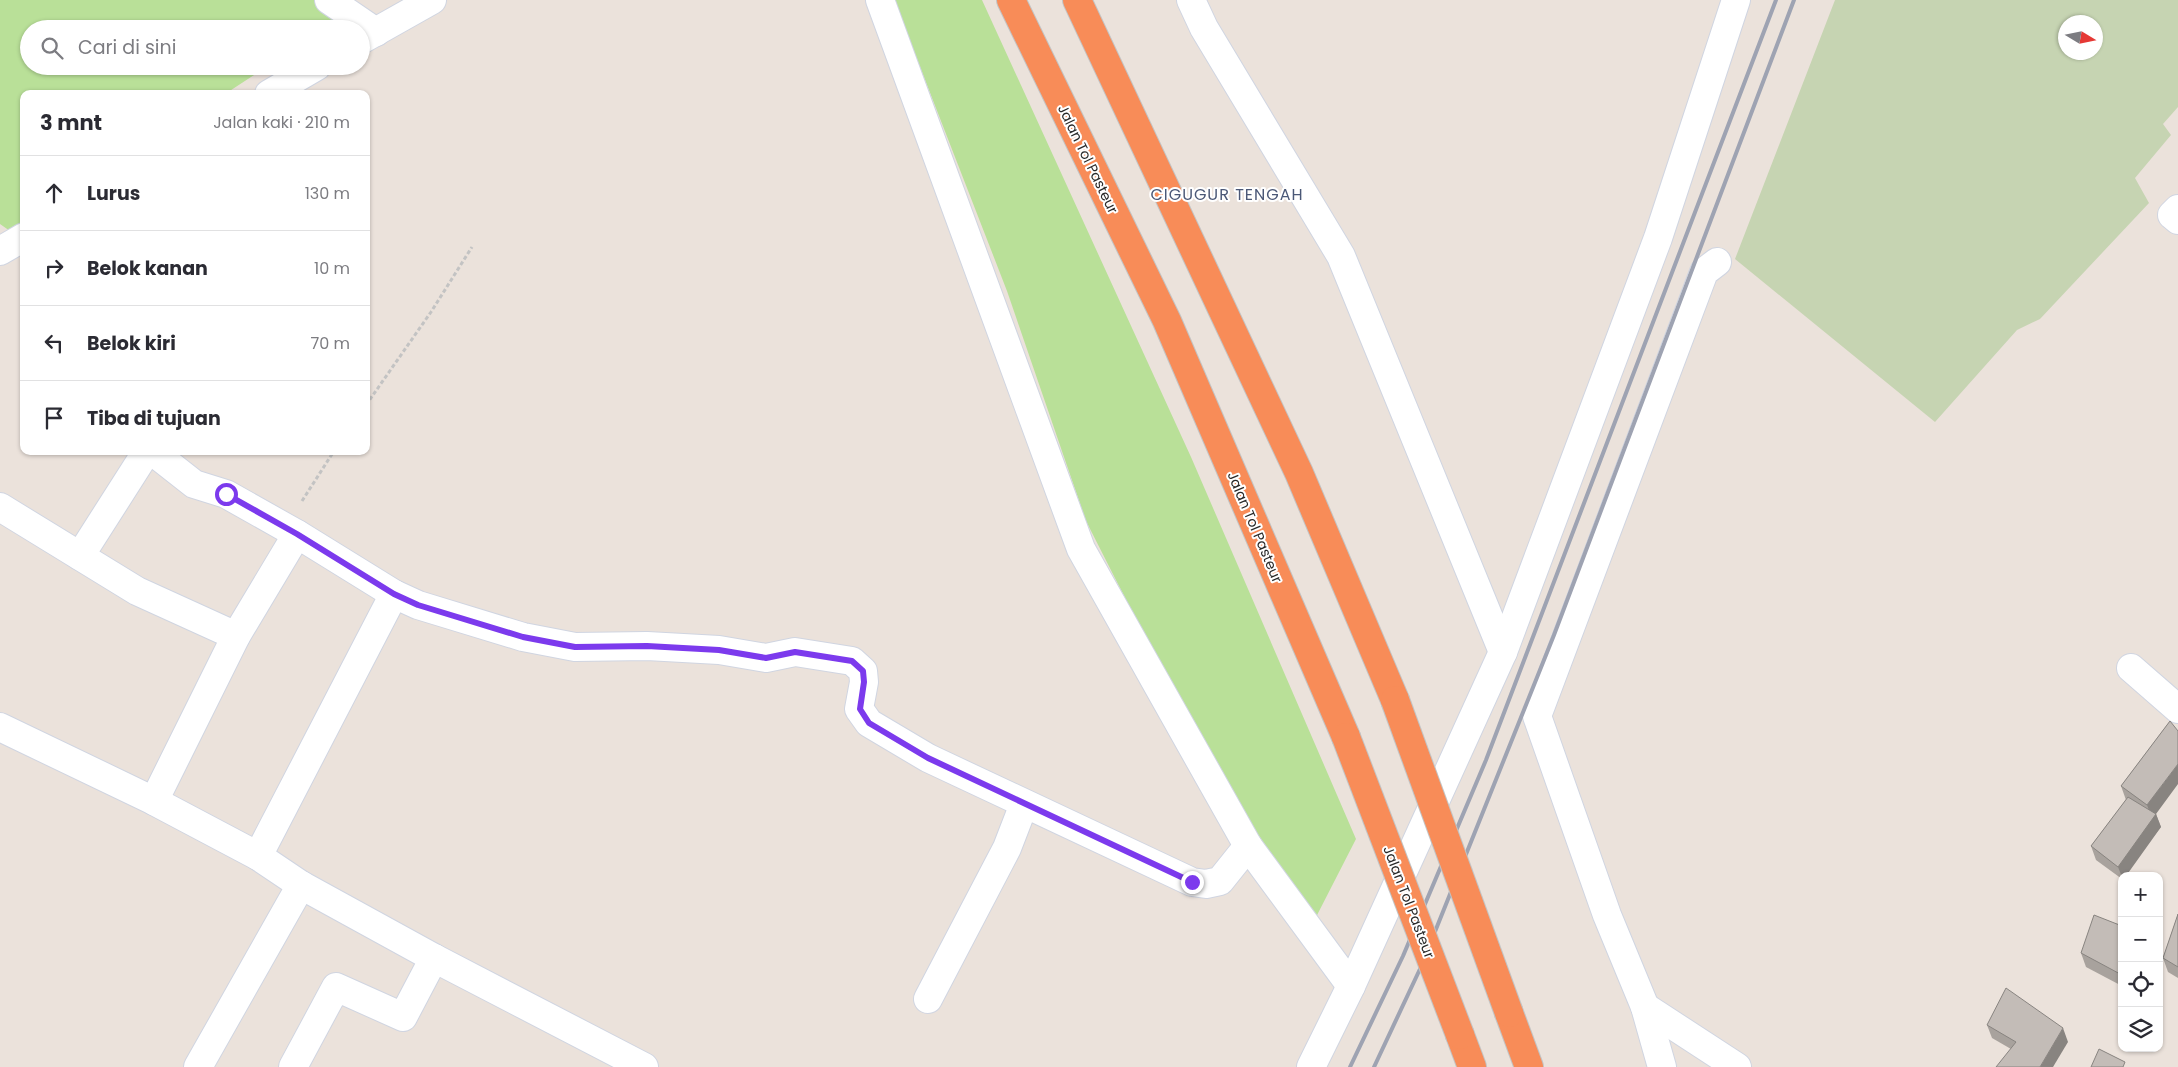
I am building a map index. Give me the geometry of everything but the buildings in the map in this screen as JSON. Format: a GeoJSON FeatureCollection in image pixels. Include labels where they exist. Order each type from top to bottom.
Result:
{"type":"FeatureCollection","features":[{"type":"Feature","properties":{"kind":"highway","name":"Jalan Tol Pasteur"},"geometry":{"type":"LineString","coordinates":[[1011,0],[1167,321],[1346,737],[1472,1067]]}},
{"type":"Feature","properties":{"kind":"highway"},"geometry":{"type":"LineString","coordinates":[[1077,0],[1299,474],[1394,700],[1529,1067]]}},
{"type":"Feature","properties":{"kind":"street"},"geometry":{"type":"LineString","coordinates":[[329,0],[351,20]]}},
{"type":"Feature","properties":{"kind":"street"},"geometry":{"type":"LineString","coordinates":[[370,35],[432,0]]}},
{"type":"Feature","properties":{"kind":"street"},"geometry":{"type":"LineString","coordinates":[[880,0],[1081,549],[1248,846],[1351,986]]}},
{"type":"Feature","properties":{"kind":"street"},"geometry":{"type":"LineString","coordinates":[[1191,0],[1204,28],[1341,256],[1503,652]]}},
{"type":"Feature","properties":{"kind":"street"},"geometry":{"type":"LineString","coordinates":[[1311,1067],[1351,986],[1503,652],[1658,238],[1736,0]]}},
{"type":"Feature","properties":{"kind":"street"},"geometry":{"type":"LineString","coordinates":[[276,90],[301,75]]}},
{"type":"Feature","properties":{"kind":"street"},"geometry":{"type":"LineString","coordinates":[[2178,209],[2172,214],[2178,220]]}},
{"type":"Feature","properties":{"kind":"street"},"geometry":{"type":"LineString","coordinates":[[0,251],[20,239]]}},
{"type":"Feature","properties":{"kind":"street"},"geometry":{"type":"LineString","coordinates":[[1662,1067],[1645,1007],[1607,915],[1537,716],[1704,272],[1717,262]]}},
{"type":"Feature","properties":{"kind":"street"},"geometry":{"type":"LineString","coordinates":[[80,556],[144,455]]}},
{"type":"Feature","properties":{"kind":"street"},"geometry":{"type":"LineString","coordinates":[[157,455],[194,484],[226,494],[292,531],[394,594],[418,605],[523,637],[575,647],[647,646],[719,650],[766,658],[795,652],[852,661],[863,671],[864,682],[860,709],[869,723],[928,758],[1024,804],[1192,882],[1206,884],[1220,882],[1248,846]]}},
{"type":"Feature","properties":{"kind":"street"},"geometry":{"type":"LineString","coordinates":[[0,507],[137,592],[236,636]]}},
{"type":"Feature","properties":{"kind":"street"},"geometry":{"type":"LineString","coordinates":[[154,801],[236,636],[292,531]]}},
{"type":"Feature","properties":{"kind":"street"},"geometry":{"type":"LineString","coordinates":[[258,856],[394,594]]}},
{"type":"Feature","properties":{"kind":"street"},"geometry":{"type":"LineString","coordinates":[[2131,668],[2178,709]]}},
{"type":"Feature","properties":{"kind":"street"},"geometry":{"type":"LineString","coordinates":[[0,727],[154,801],[258,856],[301,885],[630,1064]]}},
{"type":"Feature","properties":{"kind":"street"},"geometry":{"type":"LineString","coordinates":[[928,999],[1003,856],[1024,804]]}},
{"type":"Feature","properties":{"kind":"street"},"geometry":{"type":"LineString","coordinates":[[198,1067],[301,885]]}},
{"type":"Feature","properties":{"kind":"street"},"geometry":{"type":"LineString","coordinates":[[293,1067],[336,987],[403,1017],[434,958]]}},
{"type":"Feature","properties":{"kind":"street"},"geometry":{"type":"LineString","coordinates":[[1645,1007],[1737,1067]]}},
{"type":"Feature","properties":{"kind":"path"},"geometry":{"type":"LineString","coordinates":[[370,399],[431,312],[472,247]]}},
{"type":"Feature","properties":{"kind":"path"},"geometry":{"type":"LineString","coordinates":[[292,531],[332,455]]}},
{"type":"Feature","properties":{"kind":"green space"},"geometry":{"type":"Polygon","coordinates":[[[0,0],[315,0],[343,19],[20,20],[20,75],[254,75],[231,90],[20,90],[20,225],[10,231],[0,224],[0,0]]]}},
{"type":"Feature","properties":{"kind":"green space"},"geometry":{"type":"Polygon","coordinates":[[[894,0],[982,0],[1191,457],[1356,839],[1314,921],[1240,817],[1086,521],[1007,291],[894,0]]]}},
{"type":"Feature","properties":{"kind":"green space"},"geometry":{"type":"Polygon","coordinates":[[[1835,0],[2178,0],[2178,107],[2163,124],[2171,135],[2135,178],[2149,203],[2040,319],[2017,330],[1935,422],[1735,259],[1835,0]]]}},
{"type":"Feature","properties":{"kind":"railway"},"geometry":{"type":"LineString","coordinates":[[1350,1067],[1403,956],[1486,760],[1776,0]]}},
{"type":"Feature","properties":{"kind":"railway"},"geometry":{"type":"LineString","coordinates":[[1374,1067],[1420,969],[1554,635],[1794,0]]}},
{"type":"Feature","properties":{"kind":"district","name":"CIGUGUR TENGAH"},"geometry":{"type":"Point","coordinates":[1227,194]}},
{"type":"Feature","properties":{"kind":"route"},"geometry":{"type":"LineString","coordinates":[[226,494],[297,534],[394,594],[418,605],[523,637],[575,647],[647,646],[719,650],[766,658],[795,652],[852,661],[863,671],[864,682],[860,709],[869,723],[928,758],[1192,882]]}}]}
